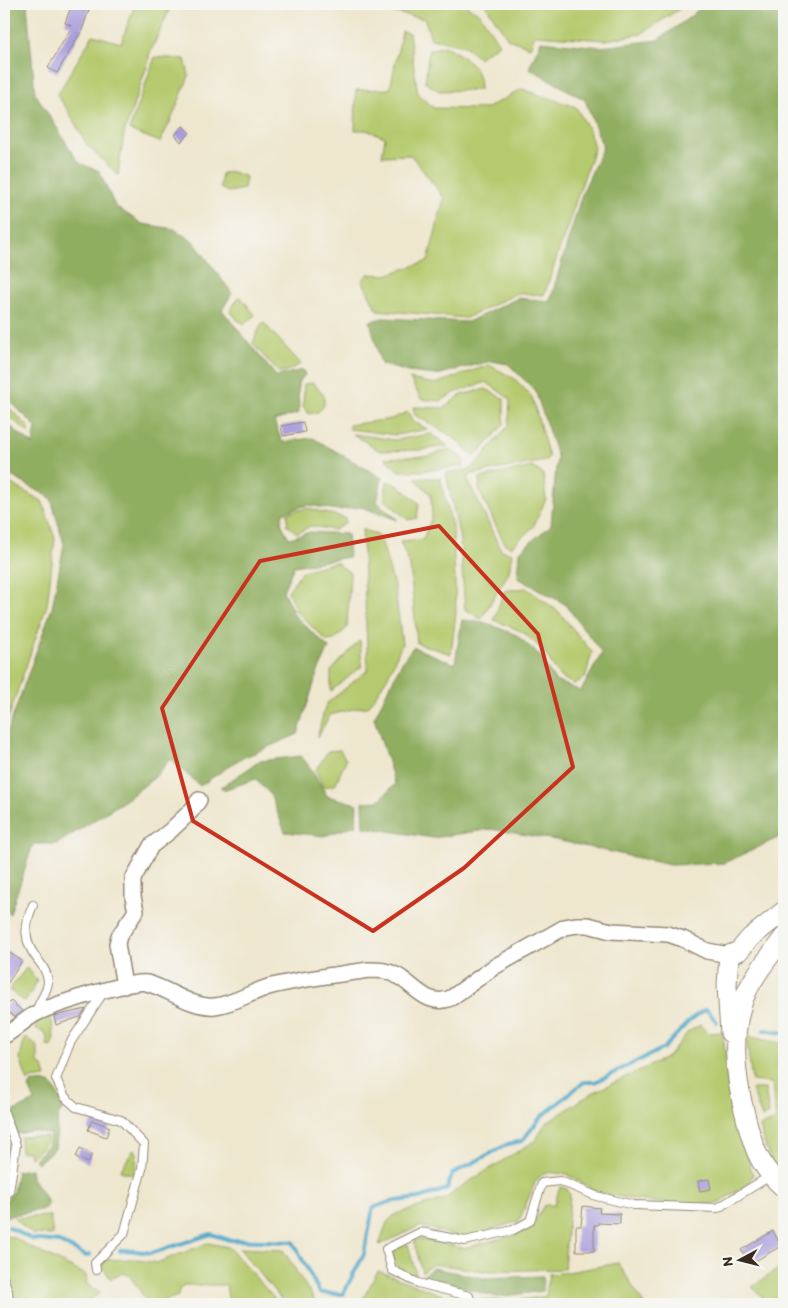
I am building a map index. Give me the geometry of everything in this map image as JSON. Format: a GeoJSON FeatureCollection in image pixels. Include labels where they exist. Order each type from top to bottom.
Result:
{"type":"FeatureCollection","features":[{"type":"Feature","properties":{"kind":"street"},"geometry":{"type":"LineString","coordinates":[[124,986],[117,944],[119,936],[136,911],[133,897],[134,880],[151,846],[191,811],[199,800]]}},
{"type":"Feature","properties":{"kind":"street"},"geometry":{"type":"LineString","coordinates":[[4,1036],[48,1008],[104,991],[145,982],[177,994],[198,1005],[214,1006],[228,1004],[250,993],[272,986],[369,970],[385,970],[397,975],[427,998],[438,1002],[444,1001],[494,967],[566,927],[577,925],[625,932],[668,934],[707,951],[729,955],[739,951],[750,938],[784,911]]}},
{"type":"Feature","properties":{"kind":"street"},"geometry":{"type":"LineString","coordinates":[[778,1181],[759,1158],[738,1091],[736,1051],[739,1019],[744,998],[784,937]]}},
{"type":"Feature","properties":{"kind":"street"},"geometry":{"type":"LineString","coordinates":[[729,955],[727,985],[730,1033],[736,1051]]}},
{"type":"Feature","properties":{"kind":"lane"},"geometry":{"type":"LineString","coordinates":[[33,905],[28,918],[26,940],[46,973],[48,982],[36,1014]]}},
{"type":"Feature","properties":{"kind":"lane"},"geometry":{"type":"LineString","coordinates":[[96,1270],[94,1263],[124,1234],[142,1169],[144,1144],[121,1120],[76,1107],[65,1097],[56,1079],[70,1043],[104,991]]}},
{"type":"Feature","properties":{"kind":"lane"},"geometry":{"type":"LineString","coordinates":[[4,1112],[16,1145],[9,1192],[4,1196]]}},
{"type":"Feature","properties":{"kind":"lane"},"geometry":{"type":"LineString","coordinates":[[471,1304],[469,1296],[418,1283],[392,1270],[386,1249],[421,1232],[465,1241],[513,1230],[530,1221],[542,1183],[560,1182],[596,1196],[634,1205],[718,1208],[778,1181]]}},
{"type":"Feature","properties":{"kind":"lane"},"geometry":{"type":"LineString","coordinates":[[4,1279],[8,1291],[9,1304]]}},
{"type":"Feature","properties":{"kind":"highlighted area"},"geometry":{"type":"Polygon","coordinates":[[[439,526],[538,634],[573,767],[464,868],[373,931],[193,821],[162,708],[260,561],[439,526]]]}},
{"type":"Feature","properties":{"kind":"green space"},"geometry":{"type":"Polygon","coordinates":[[[4,4],[27,4],[35,93],[79,163],[99,171],[115,206],[142,224],[174,229],[194,242],[232,293],[222,310],[276,376],[303,370],[305,375],[298,383],[299,413],[274,421],[282,442],[313,438],[382,478],[377,502],[398,520],[361,507],[338,510],[307,505],[283,513],[281,523],[289,538],[310,532],[347,534],[349,557],[294,566],[283,591],[295,616],[329,648],[317,674],[298,734],[238,760],[200,786],[170,759],[155,777],[127,799],[57,844],[33,844],[10,914],[4,908],[4,741],[52,608],[64,544],[51,498],[4,472],[4,421],[33,445],[36,427],[4,395],[4,4]]]}},
{"type":"Feature","properties":{"kind":"green space"},"geometry":{"type":"Polygon","coordinates":[[[135,4],[172,4],[149,55],[149,60],[124,133],[118,175],[87,145],[57,95],[93,35],[121,43],[135,4]]]}},
{"type":"Feature","properties":{"kind":"green space"},"geometry":{"type":"Polygon","coordinates":[[[362,4],[463,4],[480,14],[499,44],[478,58],[465,46],[431,39],[425,19],[362,4]]]}},
{"type":"Feature","properties":{"kind":"green space"},"geometry":{"type":"Polygon","coordinates":[[[485,4],[687,4],[641,34],[606,40],[535,35],[530,47],[508,39],[485,4]]]}},
{"type":"Feature","properties":{"kind":"green space"},"geometry":{"type":"Polygon","coordinates":[[[704,4],[784,4],[784,835],[725,863],[670,865],[556,840],[491,829],[433,838],[364,827],[363,802],[378,801],[395,784],[374,718],[402,662],[413,647],[455,664],[462,620],[483,622],[517,635],[540,656],[555,681],[581,691],[602,653],[565,604],[518,578],[520,551],[551,525],[557,456],[535,390],[508,364],[491,361],[436,375],[408,372],[381,364],[370,321],[383,318],[468,322],[518,298],[550,301],[582,194],[603,147],[585,100],[529,68],[541,41],[601,47],[658,40],[690,17],[704,4]]]}},
{"type":"Feature","properties":{"kind":"green space"},"geometry":{"type":"Polygon","coordinates":[[[402,31],[409,33],[418,94],[434,108],[485,109],[522,89],[576,107],[589,130],[594,148],[544,295],[518,293],[466,318],[377,310],[362,280],[368,274],[386,275],[428,261],[444,198],[411,155],[382,156],[385,137],[366,130],[355,130],[356,90],[390,89],[402,31]]]}},
{"type":"Feature","properties":{"kind":"green space"},"geometry":{"type":"Polygon","coordinates":[[[445,46],[465,58],[474,67],[480,90],[439,91],[425,82],[429,50],[445,46]]]}},
{"type":"Feature","properties":{"kind":"green space"},"geometry":{"type":"Polygon","coordinates":[[[155,57],[185,59],[189,76],[160,142],[129,130],[155,57]]]}},
{"type":"Feature","properties":{"kind":"green space"},"geometry":{"type":"Polygon","coordinates":[[[233,172],[246,177],[244,189],[228,192],[220,188],[222,173],[233,172]]]}},
{"type":"Feature","properties":{"kind":"green space"},"geometry":{"type":"Polygon","coordinates":[[[240,296],[255,315],[245,324],[237,320],[230,310],[240,296]]]}},
{"type":"Feature","properties":{"kind":"green space"},"geometry":{"type":"Polygon","coordinates":[[[263,322],[301,364],[289,370],[278,372],[253,344],[263,322]]]}},
{"type":"Feature","properties":{"kind":"green space"},"geometry":{"type":"Polygon","coordinates":[[[489,365],[515,379],[532,397],[549,457],[545,461],[472,474],[467,478],[501,550],[512,553],[509,572],[481,619],[465,609],[460,540],[446,473],[470,469],[481,458],[509,425],[510,399],[486,382],[454,393],[441,401],[421,399],[410,379],[435,384],[489,365]]]}},
{"type":"Feature","properties":{"kind":"green space"},"geometry":{"type":"Polygon","coordinates":[[[313,383],[324,395],[324,406],[318,412],[309,414],[303,406],[304,384],[313,383]]]}},
{"type":"Feature","properties":{"kind":"green space"},"geometry":{"type":"Polygon","coordinates":[[[486,389],[504,399],[504,424],[482,450],[473,456],[453,437],[415,415],[413,407],[444,408],[461,395],[486,389]]]}},
{"type":"Feature","properties":{"kind":"green space"},"geometry":{"type":"Polygon","coordinates":[[[4,403],[29,427],[29,433],[4,412],[4,403]]]}},
{"type":"Feature","properties":{"kind":"green space"},"geometry":{"type":"Polygon","coordinates":[[[408,412],[413,422],[428,429],[396,435],[349,429],[349,425],[391,419],[408,412]]]}},
{"type":"Feature","properties":{"kind":"green space"},"geometry":{"type":"Polygon","coordinates":[[[353,434],[395,440],[431,434],[448,446],[421,450],[380,451],[353,434]]]}},
{"type":"Feature","properties":{"kind":"green space"},"geometry":{"type":"Polygon","coordinates":[[[449,449],[463,458],[464,466],[399,471],[385,458],[428,456],[449,449]]]}},
{"type":"Feature","properties":{"kind":"green space"},"geometry":{"type":"Polygon","coordinates":[[[532,467],[543,474],[546,499],[533,527],[511,547],[505,544],[479,491],[480,478],[532,467]]]}},
{"type":"Feature","properties":{"kind":"green space"},"geometry":{"type":"Polygon","coordinates":[[[415,478],[440,478],[453,530],[456,612],[451,654],[417,643],[410,566],[400,541],[423,539],[432,517],[431,495],[415,478]]]}},
{"type":"Feature","properties":{"kind":"green space"},"geometry":{"type":"Polygon","coordinates":[[[4,480],[42,501],[55,538],[47,605],[4,730],[4,480]]]}},
{"type":"Feature","properties":{"kind":"green space"},"geometry":{"type":"Polygon","coordinates":[[[387,481],[399,486],[419,503],[417,518],[408,520],[384,499],[387,481]]]}},
{"type":"Feature","properties":{"kind":"green space"},"geometry":{"type":"Polygon","coordinates":[[[307,508],[345,518],[346,523],[334,530],[311,526],[297,533],[287,525],[288,513],[307,508]]]}},
{"type":"Feature","properties":{"kind":"green space"},"geometry":{"type":"Polygon","coordinates":[[[362,529],[380,536],[395,589],[402,644],[387,678],[368,707],[330,715],[317,738],[326,704],[368,670],[362,529]]]}},
{"type":"Feature","properties":{"kind":"green space"},"geometry":{"type":"Polygon","coordinates":[[[336,562],[350,573],[347,628],[334,640],[327,641],[296,611],[288,591],[302,571],[336,562]]]}},
{"type":"Feature","properties":{"kind":"green space"},"geometry":{"type":"Polygon","coordinates":[[[526,588],[558,611],[592,652],[585,678],[574,684],[560,677],[543,650],[523,632],[494,620],[504,591],[526,588]]]}},
{"type":"Feature","properties":{"kind":"green space"},"geometry":{"type":"Polygon","coordinates":[[[360,640],[362,666],[331,691],[331,671],[360,640]]]}},
{"type":"Feature","properties":{"kind":"green space"},"geometry":{"type":"Polygon","coordinates":[[[340,750],[346,760],[335,785],[323,787],[316,770],[328,751],[340,750]]]}},
{"type":"Feature","properties":{"kind":"green space"},"geometry":{"type":"Polygon","coordinates":[[[301,756],[312,770],[327,796],[357,804],[356,825],[324,836],[285,832],[270,794],[256,779],[223,790],[221,787],[260,761],[301,756]]]}},
{"type":"Feature","properties":{"kind":"green space"},"geometry":{"type":"Polygon","coordinates":[[[27,967],[37,981],[25,1002],[9,990],[27,967]]]}},
{"type":"Feature","properties":{"kind":"green space"},"geometry":{"type":"Polygon","coordinates":[[[51,1014],[54,1037],[52,1047],[47,1046],[47,1038],[44,1032],[35,1028],[37,1019],[51,1014]]]}},
{"type":"Feature","properties":{"kind":"green space"},"geometry":{"type":"Polygon","coordinates":[[[700,1025],[708,1033],[723,1032],[729,1100],[753,1175],[748,1184],[716,1204],[685,1205],[645,1201],[599,1193],[566,1174],[546,1172],[536,1180],[519,1221],[463,1238],[420,1226],[379,1245],[387,1222],[396,1214],[445,1199],[462,1186],[536,1140],[545,1124],[592,1093],[668,1057],[688,1032],[700,1025]]]}},
{"type":"Feature","properties":{"kind":"green space"},"geometry":{"type":"Polygon","coordinates":[[[746,1036],[784,1044],[784,1176],[774,1169],[760,1126],[776,1120],[772,1083],[752,1081],[746,1036]]]}},
{"type":"Feature","properties":{"kind":"green space"},"geometry":{"type":"Polygon","coordinates":[[[25,1037],[38,1047],[38,1063],[43,1067],[46,1077],[31,1079],[28,1082],[20,1059],[25,1037]]]}},
{"type":"Feature","properties":{"kind":"green space"},"geometry":{"type":"Polygon","coordinates":[[[32,1082],[50,1083],[65,1105],[58,1116],[55,1148],[38,1163],[34,1159],[49,1145],[50,1134],[31,1131],[17,1134],[10,1113],[35,1101],[29,1087],[32,1082]]]}},
{"type":"Feature","properties":{"kind":"green space"},"geometry":{"type":"Polygon","coordinates":[[[752,1089],[765,1089],[769,1114],[762,1118],[752,1089]]]}},
{"type":"Feature","properties":{"kind":"green space"},"geometry":{"type":"Polygon","coordinates":[[[4,1128],[10,1152],[4,1186],[4,1128]]]}},
{"type":"Feature","properties":{"kind":"green space"},"geometry":{"type":"Polygon","coordinates":[[[20,1137],[47,1137],[47,1143],[30,1158],[29,1151],[21,1152],[20,1137]]]}},
{"type":"Feature","properties":{"kind":"green space"},"geometry":{"type":"Polygon","coordinates":[[[134,1149],[137,1153],[135,1175],[120,1171],[134,1149]]]}},
{"type":"Feature","properties":{"kind":"green space"},"geometry":{"type":"Polygon","coordinates":[[[31,1169],[32,1178],[48,1202],[45,1209],[4,1217],[4,1203],[13,1192],[17,1171],[31,1169]]]}},
{"type":"Feature","properties":{"kind":"green space"},"geometry":{"type":"Polygon","coordinates":[[[560,1187],[567,1189],[570,1195],[564,1269],[485,1271],[433,1264],[422,1272],[414,1241],[420,1239],[464,1248],[514,1235],[530,1228],[545,1205],[554,1205],[560,1187]]]}},
{"type":"Feature","properties":{"kind":"green space"},"geometry":{"type":"Polygon","coordinates":[[[50,1216],[53,1235],[32,1234],[14,1218],[50,1216]]]}},
{"type":"Feature","properties":{"kind":"green space"},"geometry":{"type":"Polygon","coordinates":[[[4,1236],[13,1237],[86,1275],[87,1284],[100,1293],[79,1304],[16,1304],[4,1260],[4,1236]]]}},
{"type":"Feature","properties":{"kind":"green space"},"geometry":{"type":"Polygon","coordinates":[[[208,1243],[229,1247],[279,1304],[229,1304],[226,1285],[184,1285],[179,1289],[178,1296],[149,1304],[129,1275],[123,1273],[111,1279],[101,1265],[104,1260],[132,1259],[157,1263],[208,1243]]]}},
{"type":"Feature","properties":{"kind":"green space"},"geometry":{"type":"Polygon","coordinates":[[[408,1244],[416,1274],[409,1275],[396,1267],[393,1255],[395,1249],[408,1244]]]}},
{"type":"Feature","properties":{"kind":"green space"},"geometry":{"type":"Polygon","coordinates":[[[239,1248],[283,1250],[317,1304],[285,1304],[239,1248]]]}},
{"type":"Feature","properties":{"kind":"green space"},"geometry":{"type":"Polygon","coordinates":[[[618,1263],[644,1304],[360,1304],[378,1271],[453,1299],[514,1301],[546,1296],[549,1274],[618,1263]]]}},
{"type":"Feature","properties":{"kind":"green space"},"geometry":{"type":"Polygon","coordinates":[[[784,1265],[784,1297],[766,1300],[752,1287],[784,1265]]]}},
{"type":"Feature","properties":{"kind":"green space"},"geometry":{"type":"Polygon","coordinates":[[[433,1268],[483,1278],[543,1276],[543,1291],[497,1297],[422,1276],[433,1268]]]}},
{"type":"Feature","properties":{"kind":"building"},"geometry":{"type":"Polygon","coordinates":[[[72,4],[91,4],[82,30],[57,73],[48,68],[72,26],[65,23],[72,4]]]}},
{"type":"Feature","properties":{"kind":"building"},"geometry":{"type":"Polygon","coordinates":[[[183,126],[190,133],[181,142],[175,135],[183,126]]]}},
{"type":"Feature","properties":{"kind":"building"},"geometry":{"type":"Polygon","coordinates":[[[303,422],[305,432],[283,436],[281,426],[303,422]]]}},
{"type":"Feature","properties":{"kind":"building"},"geometry":{"type":"Polygon","coordinates":[[[4,949],[22,961],[4,989],[4,949]]]}},
{"type":"Feature","properties":{"kind":"building"},"geometry":{"type":"Polygon","coordinates":[[[11,1001],[22,1011],[14,1017],[4,1008],[11,1001]]]}},
{"type":"Feature","properties":{"kind":"building"},"geometry":{"type":"Polygon","coordinates":[[[86,1009],[80,1017],[56,1025],[54,1016],[86,1009]]]}},
{"type":"Feature","properties":{"kind":"building"},"geometry":{"type":"Polygon","coordinates":[[[92,1120],[110,1127],[106,1137],[88,1130],[92,1120]]]}},
{"type":"Feature","properties":{"kind":"building"},"geometry":{"type":"Polygon","coordinates":[[[80,1148],[92,1154],[88,1163],[76,1157],[80,1148]]]}},
{"type":"Feature","properties":{"kind":"building"},"geometry":{"type":"Polygon","coordinates":[[[709,1179],[711,1189],[700,1191],[698,1181],[709,1179]]]}},
{"type":"Feature","properties":{"kind":"building"},"geometry":{"type":"Polygon","coordinates":[[[583,1206],[600,1208],[599,1213],[620,1214],[620,1224],[598,1223],[598,1225],[594,1225],[594,1251],[576,1251],[576,1226],[581,1226],[583,1206]]]}},
{"type":"Feature","properties":{"kind":"building"},"geometry":{"type":"Polygon","coordinates":[[[773,1231],[781,1246],[750,1264],[741,1250],[773,1231]]]}},
{"type":"Feature","properties":{"kind":"waterway"},"geometry":{"type":"LineString","coordinates":[[120,1251],[152,1253],[211,1234],[229,1240],[293,1242],[320,1293],[343,1294],[364,1254],[373,1208],[389,1202],[419,1198],[447,1189],[452,1174],[508,1144],[522,1141],[541,1117],[584,1082],[595,1082],[664,1048],[690,1020],[706,1009],[717,1022]]}},
{"type":"Feature","properties":{"kind":"waterway"},"geometry":{"type":"LineString","coordinates":[[764,1030],[784,1033]]}},
{"type":"Feature","properties":{"kind":"waterway"},"geometry":{"type":"LineString","coordinates":[[9,1227],[31,1239],[59,1242],[86,1256],[90,1255]]}}]}
